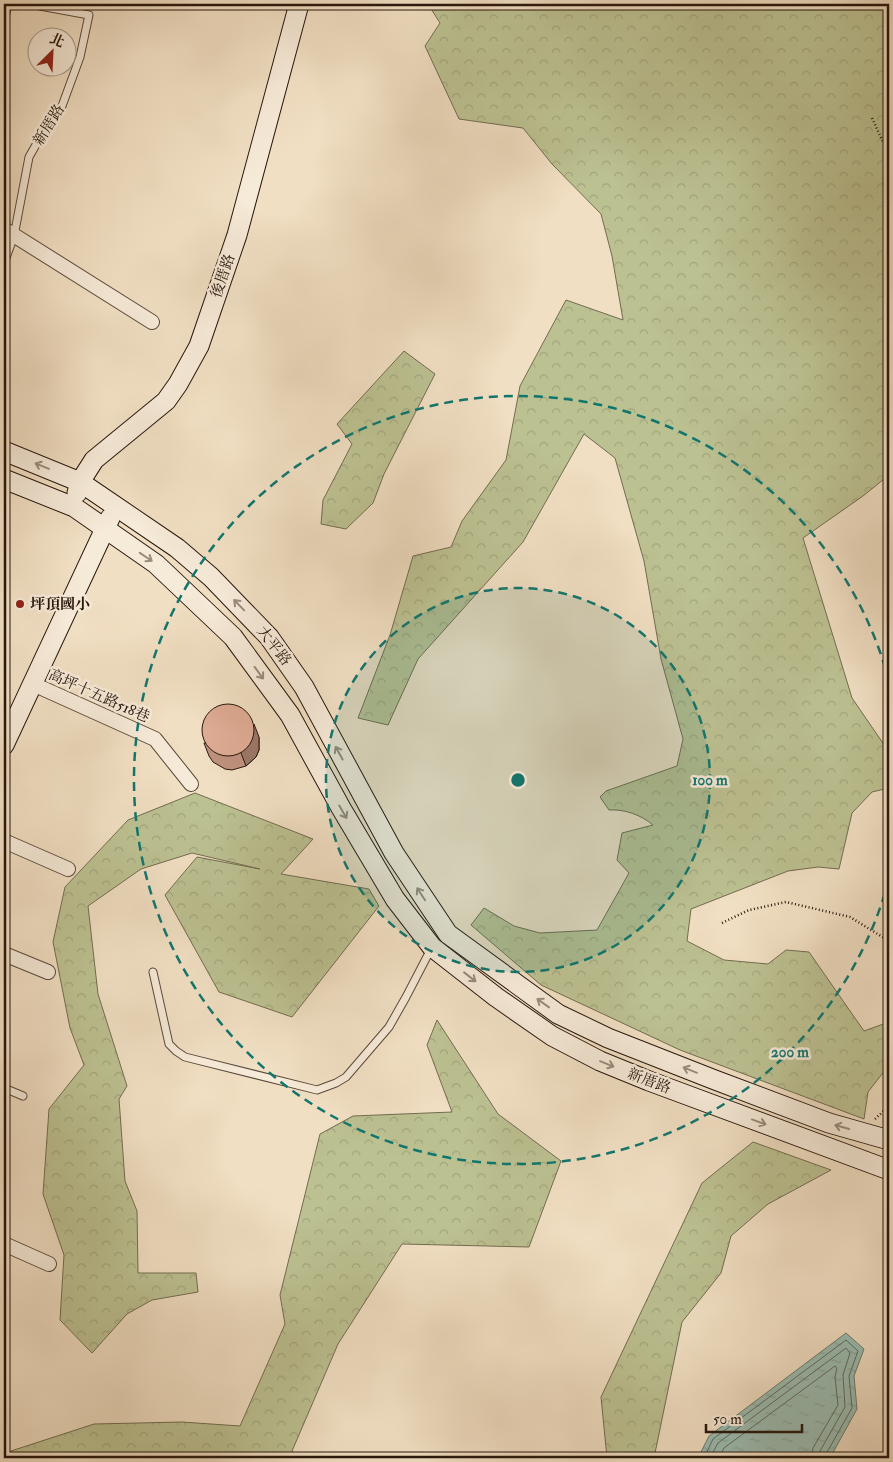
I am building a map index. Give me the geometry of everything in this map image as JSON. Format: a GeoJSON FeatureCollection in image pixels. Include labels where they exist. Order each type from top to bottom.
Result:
{"type":"FeatureCollection","features":[{"type":"Feature","properties":{"kind":"street","name":"後厝路"},"geometry":{"type":"LineString","coordinates":[[74,507],[80,482],[94,460],[166,401],[200,346],[237,235],[299,4]]}},
{"type":"Feature","properties":{"kind":"street"},"geometry":{"type":"LineString","coordinates":[[9,233],[152,322]]}},
{"type":"Feature","properties":{"kind":"street","name":"大平路"},"geometry":{"type":"LineString","coordinates":[[4,451],[80,482],[177,548],[204,571],[270,637],[304,687],[439,936]]}},
{"type":"Feature","properties":{"kind":"street","name":"大平路"},"geometry":{"type":"LineString","coordinates":[[4,479],[74,507],[156,564],[233,637],[290,716],[341,808],[395,899],[439,936]]}},
{"type":"Feature","properties":{"kind":"street"},"geometry":{"type":"LineString","coordinates":[[4,745],[106,530],[115,505]]}},
{"type":"Feature","properties":{"kind":"street","name":"高坪十五路518巷"},"geometry":{"type":"LineString","coordinates":[[33,684],[155,739],[191,784]]}},
{"type":"Feature","properties":{"kind":"street"},"geometry":{"type":"LineString","coordinates":[[4,841],[68,869]]}},
{"type":"Feature","properties":{"kind":"street","name":"新厝路"},"geometry":{"type":"LineString","coordinates":[[439,936],[558,1014],[608,1038],[829,1123],[889,1140]]}},
{"type":"Feature","properties":{"kind":"street","name":"新厝路"},"geometry":{"type":"LineString","coordinates":[[439,936],[496,997],[552,1036],[600,1061],[889,1170]]}},
{"type":"Feature","properties":{"kind":"street"},"geometry":{"type":"LineString","coordinates":[[4,954],[48,972]]}},
{"type":"Feature","properties":{"kind":"street"},"geometry":{"type":"LineString","coordinates":[[4,1244],[49,1264]]}},
{"type":"Feature","properties":{"kind":"lane"},"geometry":{"type":"LineString","coordinates":[[4,22],[8,4]]}},
{"type":"Feature","properties":{"kind":"lane","name":"新厝路"},"geometry":{"type":"LineString","coordinates":[[4,263],[9,233],[29,157],[36,143],[62,106],[80,57],[89,15],[29,4]]}},
{"type":"Feature","properties":{"kind":"lane"},"geometry":{"type":"LineString","coordinates":[[153,972],[169,1044],[176,1051],[185,1057],[318,1090],[346,1077],[389,1026],[439,936]]}},
{"type":"Feature","properties":{"kind":"lane"},"geometry":{"type":"LineString","coordinates":[[4,1088],[23,1096]]}},
{"type":"Feature","properties":{"kind":"path"},"geometry":{"type":"LineString","coordinates":[[872,118],[889,155]]}},
{"type":"Feature","properties":{"kind":"path"},"geometry":{"type":"LineString","coordinates":[[722,923],[749,910],[786,902],[850,917],[889,941]]}},
{"type":"Feature","properties":{"kind":"green space"},"geometry":{"type":"Polygon","coordinates":[[[428,4],[889,4],[889,475],[863,496],[803,538],[852,698],[889,752],[889,788],[872,792],[852,813],[839,869],[818,867],[788,871],[691,909],[687,941],[724,960],[768,964],[786,950],[809,952],[864,1031],[889,1022],[889,1065],[868,1092],[864,1119],[680,1050],[541,985],[471,925],[484,908],[514,926],[540,933],[597,930],[629,873],[617,860],[622,833],[653,825],[632,813],[609,810],[600,797],[606,791],[677,766],[683,739],[661,659],[644,561],[615,458],[584,434],[523,542],[418,659],[388,725],[358,718],[390,635],[413,556],[451,547],[462,521],[506,460],[520,386],[566,300],[623,320],[612,256],[601,214],[552,164],[523,128],[459,119],[425,46],[440,23],[428,4]]]}},
{"type":"Feature","properties":{"kind":"green space"},"geometry":{"type":"Polygon","coordinates":[[[404,351],[435,374],[384,474],[373,503],[346,529],[321,524],[323,500],[352,444],[337,424],[404,351]]]}},
{"type":"Feature","properties":{"kind":"green space"},"geometry":{"type":"Polygon","coordinates":[[[195,793],[313,839],[281,874],[369,889],[379,906],[292,1017],[219,992],[165,895],[197,857],[260,869],[192,853],[141,869],[88,906],[98,994],[127,1086],[119,1099],[125,1181],[137,1211],[138,1273],[196,1273],[198,1292],[152,1300],[127,1314],[92,1353],[60,1320],[64,1255],[43,1194],[49,1109],[84,1065],[70,1028],[53,942],[65,887],[128,820],[195,793]]]}},
{"type":"Feature","properties":{"kind":"green space"},"geometry":{"type":"Polygon","coordinates":[[[437,1020],[498,1114],[561,1161],[529,1247],[402,1244],[338,1344],[292,1451],[297,1458],[13,1458],[11,1451],[94,1424],[182,1422],[240,1426],[285,1324],[280,1295],[320,1134],[353,1116],[452,1112],[427,1045],[437,1020]]]}},
{"type":"Feature","properties":{"kind":"green space"},"geometry":{"type":"Polygon","coordinates":[[[753,1142],[831,1170],[768,1204],[731,1236],[721,1273],[682,1322],[654,1458],[607,1458],[601,1397],[702,1183],[753,1142]]]}},
{"type":"Feature","properties":{"kind":"water"},"geometry":{"type":"Polygon","coordinates":[[[846,1333],[864,1349],[854,1376],[857,1409],[830,1458],[698,1458],[709,1436],[846,1333]]]}},
{"type":"Feature","properties":{"kind":"building"},"geometry":{"type":"Polygon","coordinates":[[[223,704],[233,704],[247,711],[254,725],[254,735],[247,749],[233,756],[223,756],[213,752],[206,745],[202,735],[202,725],[206,715],[213,708],[223,704]]]}},
{"type":"Feature","properties":{"kind":"place","name":"坪頂國小"},"geometry":{"type":"Point","coordinates":[20,604]}}]}
